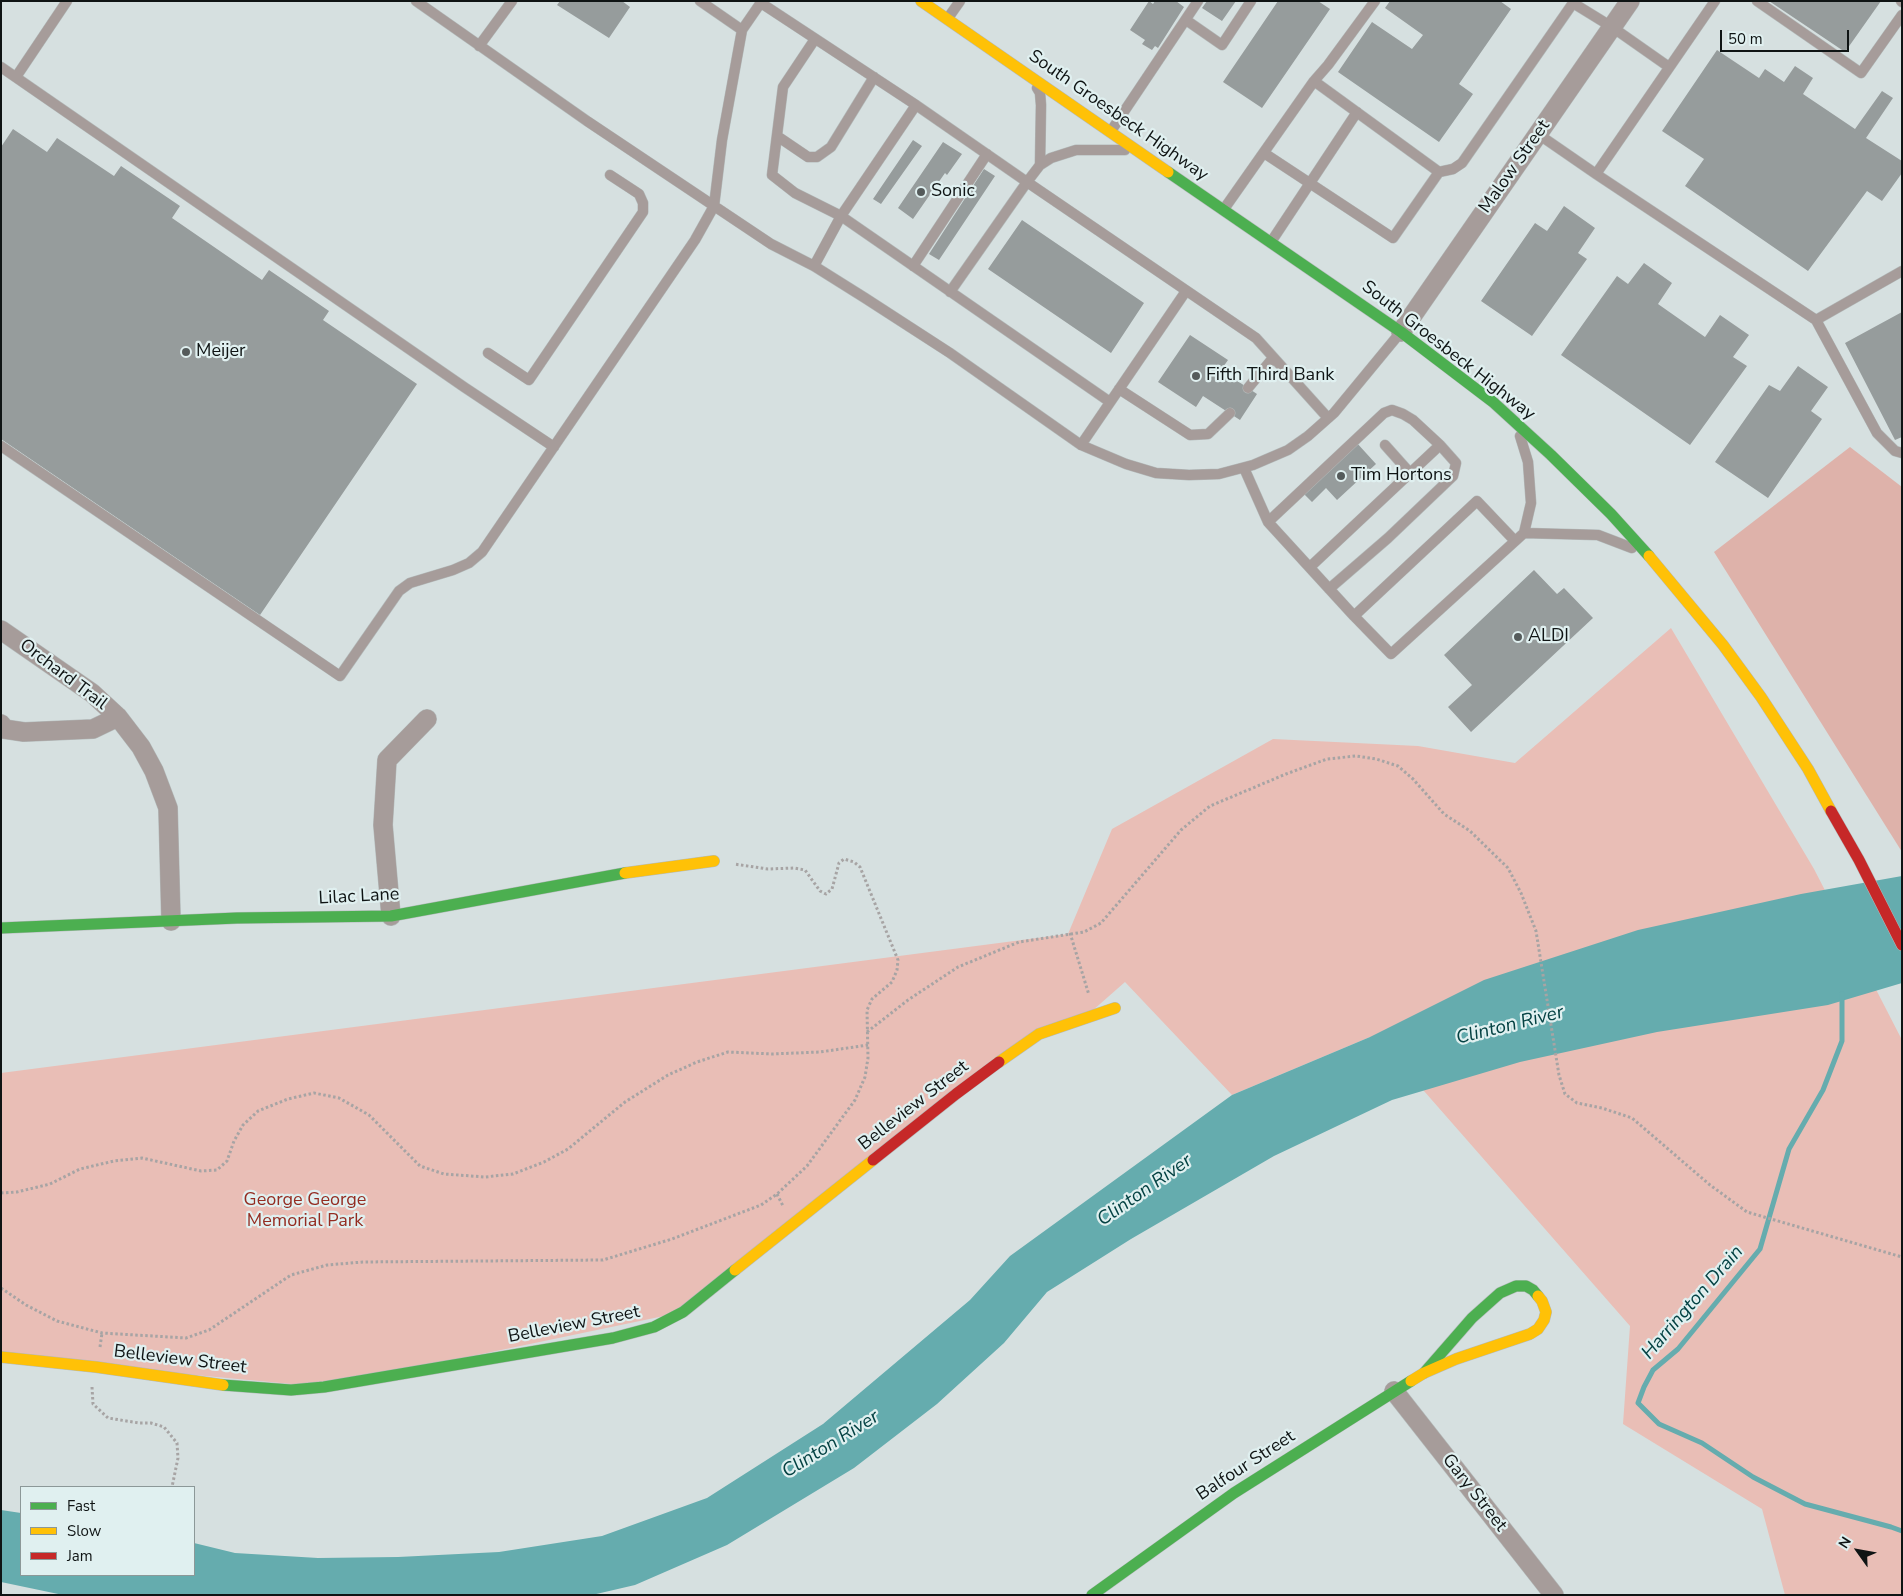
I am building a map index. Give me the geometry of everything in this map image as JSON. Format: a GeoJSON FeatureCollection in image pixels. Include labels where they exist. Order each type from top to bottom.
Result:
{"type":"FeatureCollection","features":[{"type":"Feature","properties":{"kind":"street","name":"South Groesbeck Highway"},"geometry":{"type":"LineString","coordinates":[[921,1],[1400,332],[1493,402],[1564,468],[1646,553],[1724,645],[1761,697],[1808,769],[1859,860],[1902,945]]}},
{"type":"Feature","properties":{"kind":"street","name":"Malow Street"},"geometry":{"type":"LineString","coordinates":[[1400,332],[1630,1]]}},
{"type":"Feature","properties":{"kind":"street","name":"Orchard Trail"},"geometry":{"type":"LineString","coordinates":[[1,630],[92,693],[118,718],[141,747],[154,771],[168,808],[171,921]]}},
{"type":"Feature","properties":{"kind":"street"},"geometry":{"type":"LineString","coordinates":[[1,724],[4,729],[24,732],[93,730],[118,718]]}},
{"type":"Feature","properties":{"kind":"street"},"geometry":{"type":"LineString","coordinates":[[391,916],[383,825],[387,760],[427,719]]}},
{"type":"Feature","properties":{"kind":"street","name":"Lilac Lane"},"geometry":{"type":"LineString","coordinates":[[1,928],[171,921],[391,916],[638,871],[714,861]]}},
{"type":"Feature","properties":{"kind":"street","name":"Belleview Street"},"geometry":{"type":"LineString","coordinates":[[1,1357],[96,1367],[228,1386],[291,1390],[324,1387],[594,1342],[654,1327],[683,1312],[956,1094],[1008,1055],[1039,1034],[1115,1008]]}},
{"type":"Feature","properties":{"kind":"street","name":"Balfour Street"},"geometry":{"type":"LineString","coordinates":[[1092,1595],[1234,1493],[1394,1391],[1456,1359],[1530,1334],[1538,1329],[1544,1320],[1546,1312],[1542,1301],[1533,1290],[1526,1286],[1516,1286],[1500,1293],[1472,1318],[1424,1374]]}},
{"type":"Feature","properties":{"kind":"street","name":"Gary Street"},"geometry":{"type":"LineString","coordinates":[[1394,1391],[1554,1595]]}},
{"type":"Feature","properties":{"kind":"lane"},"geometry":{"type":"LineString","coordinates":[[16,77],[67,1]]}},
{"type":"Feature","properties":{"kind":"lane"},"geometry":{"type":"LineString","coordinates":[[416,1],[771,244],[814,266],[950,353],[1081,445],[1126,464],[1156,473],[1220,474],[1244,468],[1288,450],[1308,436],[1328,418],[1359,384],[1400,332]]}},
{"type":"Feature","properties":{"kind":"lane"},"geometry":{"type":"LineString","coordinates":[[429,11],[436,1]]}},
{"type":"Feature","properties":{"kind":"lane"},"geometry":{"type":"LineString","coordinates":[[480,46],[512,1]]}},
{"type":"Feature","properties":{"kind":"lane"},"geometry":{"type":"LineString","coordinates":[[700,1],[742,30]]}},
{"type":"Feature","properties":{"kind":"lane"},"geometry":{"type":"LineString","coordinates":[[947,19],[960,1]]}},
{"type":"Feature","properties":{"kind":"lane"},"geometry":{"type":"LineString","coordinates":[[1111,132],[1198,1]]}},
{"type":"Feature","properties":{"kind":"lane"},"geometry":{"type":"LineString","coordinates":[[1186,20],[1222,45],[1251,1]]}},
{"type":"Feature","properties":{"kind":"lane"},"geometry":{"type":"LineString","coordinates":[[1224,210],[1314,82],[1375,1]]}},
{"type":"Feature","properties":{"kind":"lane"},"geometry":{"type":"LineString","coordinates":[[1596,174],[1714,1]]}},
{"type":"Feature","properties":{"kind":"lane"},"geometry":{"type":"LineString","coordinates":[[1757,1],[1861,73],[1902,15]]}},
{"type":"Feature","properties":{"kind":"lane"},"geometry":{"type":"LineString","coordinates":[[1,446],[340,676],[399,590],[410,583],[453,570],[468,563],[482,552],[695,240],[714,206],[722,140],[742,30],[761,2],[916,105],[1256,338],[1328,418]]}},
{"type":"Feature","properties":{"kind":"lane"},"geometry":{"type":"LineString","coordinates":[[1264,153],[1393,238],[1439,172],[1454,169],[1462,163],[1571,2],[1612,27],[1669,68]]}},
{"type":"Feature","properties":{"kind":"lane"},"geometry":{"type":"LineString","coordinates":[[815,39],[783,87],[772,175],[795,193],[841,216],[1110,402]]}},
{"type":"Feature","properties":{"kind":"lane"},"geometry":{"type":"LineString","coordinates":[[1,66],[464,387],[554,447]]}},
{"type":"Feature","properties":{"kind":"lane"},"geometry":{"type":"LineString","coordinates":[[777,136],[808,157],[817,157],[830,147],[874,77]]}},
{"type":"Feature","properties":{"kind":"lane"},"geometry":{"type":"LineString","coordinates":[[1033,78],[1040,93],[1041,105],[1040,165]]}},
{"type":"Feature","properties":{"kind":"lane"},"geometry":{"type":"LineString","coordinates":[[1314,82],[1439,172]]}},
{"type":"Feature","properties":{"kind":"lane"},"geometry":{"type":"LineString","coordinates":[[814,266],[841,216],[916,105]]}},
{"type":"Feature","properties":{"kind":"lane"},"geometry":{"type":"LineString","coordinates":[[1271,242],[1357,112]]}},
{"type":"Feature","properties":{"kind":"lane"},"geometry":{"type":"LineString","coordinates":[[1538,134],[1816,320],[1877,433],[1895,451],[1902,453]]}},
{"type":"Feature","properties":{"kind":"lane"},"geometry":{"type":"LineString","coordinates":[[950,292],[1040,165],[1052,158],[1076,150],[1137,150]]}},
{"type":"Feature","properties":{"kind":"lane"},"geometry":{"type":"LineString","coordinates":[[913,266],[987,154]]}},
{"type":"Feature","properties":{"kind":"lane"},"geometry":{"type":"LineString","coordinates":[[488,353],[529,380],[535,372],[643,212],[643,203],[639,194],[610,175]]}},
{"type":"Feature","properties":{"kind":"lane"},"geometry":{"type":"LineString","coordinates":[[1816,320],[1902,271]]}},
{"type":"Feature","properties":{"kind":"lane"},"geometry":{"type":"LineString","coordinates":[[1081,445],[1186,291]]}},
{"type":"Feature","properties":{"kind":"lane"},"geometry":{"type":"LineString","coordinates":[[1248,388],[1274,358]]}},
{"type":"Feature","properties":{"kind":"lane"},"geometry":{"type":"LineString","coordinates":[[1119,389],[1190,435],[1208,434],[1230,413]]}},
{"type":"Feature","properties":{"kind":"lane"},"geometry":{"type":"LineString","coordinates":[[1268,522],[1384,413],[1392,410],[1403,414],[1413,420],[1440,445],[1456,463],[1453,476],[1388,538],[1329,589]]}},
{"type":"Feature","properties":{"kind":"lane"},"geometry":{"type":"LineString","coordinates":[[1244,468],[1268,522],[1391,654],[1524,533],[1531,503],[1528,462],[1516,424]]}},
{"type":"Feature","properties":{"kind":"lane"},"geometry":{"type":"LineString","coordinates":[[1385,445],[1410,473]]}},
{"type":"Feature","properties":{"kind":"lane"},"geometry":{"type":"LineString","coordinates":[[1310,567],[1440,445]]}},
{"type":"Feature","properties":{"kind":"lane"},"geometry":{"type":"LineString","coordinates":[[1354,616],[1477,502],[1515,542]]}},
{"type":"Feature","properties":{"kind":"lane"},"geometry":{"type":"LineString","coordinates":[[1524,533],[1598,535],[1646,553]]}},
{"type":"Feature","properties":{"kind":"path"},"geometry":{"type":"LineString","coordinates":[[867,1032],[908,1000],[958,967],[1019,942],[1084,932],[1101,923],[1181,830],[1210,806],[1286,774],[1327,760],[1356,756],[1376,759],[1398,766],[1413,779],[1444,814],[1470,831],[1508,868],[1521,892],[1536,931],[1559,1075],[1565,1094],[1577,1103],[1602,1108],[1632,1118],[1710,1185],[1747,1212],[1902,1257]]}},
{"type":"Feature","properties":{"kind":"path"},"geometry":{"type":"LineString","coordinates":[[1,1288],[26,1305],[57,1321],[102,1333],[186,1338],[209,1330],[291,1275],[327,1265],[363,1262],[603,1260],[696,1230],[761,1205],[777,1194],[807,1166],[856,1100],[865,1078],[868,1058],[867,1010],[872,999],[892,982],[897,970],[898,960],[860,867],[854,862],[844,859],[838,863],[832,888],[826,894],[820,891],[805,870],[794,868],[768,869],[714,861]]}},
{"type":"Feature","properties":{"kind":"path"},"geometry":{"type":"LineString","coordinates":[[1070,933],[1095,1015]]}},
{"type":"Feature","properties":{"kind":"path"},"geometry":{"type":"LineString","coordinates":[[1,1193],[18,1192],[50,1184],[80,1169],[114,1161],[142,1158],[201,1171],[218,1170],[227,1161],[234,1141],[243,1125],[258,1111],[288,1099],[314,1093],[339,1098],[369,1115],[420,1166],[444,1174],[485,1177],[513,1174],[544,1162],[568,1149],[625,1102],[668,1075],[696,1062],[728,1052],[772,1054],[820,1052],[868,1045]]}},
{"type":"Feature","properties":{"kind":"path"},"geometry":{"type":"LineString","coordinates":[[96,1367],[91,1394],[93,1404],[108,1418],[151,1423],[164,1427],[176,1443],[178,1458],[172,1486]]}},
{"type":"Feature","properties":{"kind":"green space","name":"George George Memorial Park"},"geometry":{"type":"Polygon","coordinates":[[[1671,628],[1814,869],[1902,1040],[1902,1595],[1785,1595],[1762,1509],[1623,1424],[1630,1326],[1424,1091],[1370,1037],[1232,1095],[1125,982],[1084,1018],[1039,1034],[683,1312],[324,1387],[1,1357],[1,1073],[1068,934],[1112,829],[1273,739],[1418,746],[1515,763],[1671,628]]]}},
{"type":"Feature","properties":{"kind":"shaded area"},"geometry":{"type":"Polygon","coordinates":[[[1850,447],[1902,487],[1902,852],[1714,552],[1850,447]]]}},
{"type":"Feature","properties":{"kind":"water","name":"Clinton River"},"geometry":{"type":"Polygon","coordinates":[[[1902,876],[1902,983],[1828,1005],[1657,1032],[1520,1062],[1392,1100],[1274,1156],[1131,1239],[1047,1292],[1004,1343],[937,1404],[854,1468],[727,1545],[635,1585],[592,1595],[63,1595],[1,1582],[1,1510],[20,1513],[20,1576],[195,1576],[195,1543],[235,1553],[318,1558],[398,1557],[499,1552],[602,1536],[707,1498],[823,1424],[970,1300],[1010,1256],[1232,1095],[1370,1037],[1484,980],[1638,930],[1801,894],[1902,876]]]}},
{"type":"Feature","properties":{"kind":"building"},"geometry":{"type":"Polygon","coordinates":[[[560,1],[622,1],[630,7],[609,38],[557,5],[560,1]]]}},
{"type":"Feature","properties":{"kind":"building"},"geometry":{"type":"Polygon","coordinates":[[[1149,1],[1153,4],[1155,1],[1176,1],[1184,7],[1158,48],[1155,46],[1152,50],[1142,44],[1145,40],[1130,30],[1149,1]]]}},
{"type":"Feature","properties":{"kind":"building"},"geometry":{"type":"Polygon","coordinates":[[[1207,1],[1236,1],[1222,21],[1202,8],[1207,1]]]}},
{"type":"Feature","properties":{"kind":"building"},"geometry":{"type":"Polygon","coordinates":[[[1278,1],[1318,1],[1330,9],[1262,108],[1223,82],[1278,1]]]}},
{"type":"Feature","properties":{"kind":"building"},"geometry":{"type":"Polygon","coordinates":[[[1390,1],[1500,1],[1511,9],[1459,84],[1473,94],[1439,142],[1338,72],[1372,22],[1412,49],[1423,35],[1385,8],[1390,1]]]}},
{"type":"Feature","properties":{"kind":"building"},"geometry":{"type":"Polygon","coordinates":[[[1769,1],[1881,1],[1845,52],[1769,1]]]}},
{"type":"Feature","properties":{"kind":"building"},"geometry":{"type":"Polygon","coordinates":[[[1717,50],[1759,78],[1765,69],[1784,82],[1795,66],[1813,78],[1803,94],[1855,129],[1882,91],[1893,98],[1866,138],[1902,161],[1902,173],[1882,201],[1867,191],[1808,271],[1685,186],[1704,159],[1662,131],[1717,50]]]}},
{"type":"Feature","properties":{"kind":"building","name":"Meijer"},"geometry":{"type":"Polygon","coordinates":[[[13,129],[47,152],[57,138],[114,176],[121,166],[180,206],[172,218],[262,280],[269,270],[329,311],[323,320],[417,384],[260,615],[1,439],[1,147],[13,129]]]}},
{"type":"Feature","properties":{"kind":"building"},"geometry":{"type":"Polygon","coordinates":[[[913,140],[922,146],[881,204],[873,199],[913,140]]]}},
{"type":"Feature","properties":{"kind":"building","name":"Sonic"},"geometry":{"type":"Polygon","coordinates":[[[943,142],[962,154],[947,175],[945,173],[913,219],[898,208],[943,142]]]}},
{"type":"Feature","properties":{"kind":"building"},"geometry":{"type":"Polygon","coordinates":[[[984,169],[995,176],[939,260],[929,254],[984,169]]]}},
{"type":"Feature","properties":{"kind":"building"},"geometry":{"type":"Polygon","coordinates":[[[1564,206],[1595,228],[1578,253],[1587,259],[1532,336],[1481,301],[1535,223],[1547,231],[1564,206]]]}},
{"type":"Feature","properties":{"kind":"building"},"geometry":{"type":"Polygon","coordinates":[[[1022,220],[1144,303],[1111,353],[988,269],[1022,220]]]}},
{"type":"Feature","properties":{"kind":"building"},"geometry":{"type":"Polygon","coordinates":[[[1644,263],[1672,283],[1658,304],[1705,337],[1720,315],[1749,335],[1733,357],[1747,366],[1690,445],[1561,355],[1617,276],[1628,284],[1644,263]]]}},
{"type":"Feature","properties":{"kind":"building"},"geometry":{"type":"Polygon","coordinates":[[[1902,312],[1902,437],[1895,440],[1845,343],[1902,312]]]}},
{"type":"Feature","properties":{"kind":"building","name":"Fifth Third Bank"},"geometry":{"type":"Polygon","coordinates":[[[1190,335],[1228,360],[1221,370],[1257,394],[1240,420],[1203,396],[1196,407],[1158,382],[1190,335]]]}},
{"type":"Feature","properties":{"kind":"building"},"geometry":{"type":"Polygon","coordinates":[[[1798,366],[1828,387],[1811,411],[1822,419],[1768,498],[1715,462],[1769,385],[1780,391],[1798,366]]]}},
{"type":"Feature","properties":{"kind":"building","name":"Tim Hortons"},"geometry":{"type":"Polygon","coordinates":[[[1356,442],[1376,464],[1337,500],[1326,488],[1312,502],[1302,492],[1356,442]]]}},
{"type":"Feature","properties":{"kind":"building","name":"ALDI"},"geometry":{"type":"Polygon","coordinates":[[[1534,570],[1557,594],[1564,588],[1593,618],[1471,732],[1448,707],[1472,685],[1444,655],[1534,570]]]}},
{"type":"Feature","properties":{"kind":"waterway","name":"Harrington Drain"},"geometry":{"type":"LineString","coordinates":[[1842,994],[1842,1041],[1823,1090],[1789,1149],[1760,1249],[1678,1349],[1653,1370],[1638,1403],[1659,1424],[1702,1443],[1753,1477],[1805,1504],[1902,1531]]}},
{"type":"Feature","properties":{"kind":"traffic: fast"},"geometry":{"type":"LineString","coordinates":[[1168,172],[1401,332],[1493,402],[1611,514],[1649,556]]}},
{"type":"Feature","properties":{"kind":"traffic: fast"},"geometry":{"type":"LineString","coordinates":[[1,928],[237,918],[391,916],[625,873]]}},
{"type":"Feature","properties":{"kind":"traffic: fast"},"geometry":{"type":"LineString","coordinates":[[223,1385],[291,1390],[324,1387],[613,1338],[654,1327],[683,1312],[735,1270]]}},
{"type":"Feature","properties":{"kind":"traffic: fast"},"geometry":{"type":"LineString","coordinates":[[1424,1373],[1472,1318],[1500,1293],[1516,1286],[1526,1286],[1538,1296]]}},
{"type":"Feature","properties":{"kind":"traffic: fast"},"geometry":{"type":"LineString","coordinates":[[1092,1595],[1234,1493],[1411,1381]]}},
{"type":"Feature","properties":{"kind":"traffic: slow"},"geometry":{"type":"LineString","coordinates":[[921,1],[1168,172]]}},
{"type":"Feature","properties":{"kind":"traffic: slow"},"geometry":{"type":"LineString","coordinates":[[1649,556],[1723,645],[1761,697],[1808,769],[1831,811]]}},
{"type":"Feature","properties":{"kind":"traffic: slow"},"geometry":{"type":"LineString","coordinates":[[625,873],[714,861]]}},
{"type":"Feature","properties":{"kind":"traffic: slow"},"geometry":{"type":"LineString","coordinates":[[999,1062],[1039,1034],[1115,1008]]}},
{"type":"Feature","properties":{"kind":"traffic: slow"},"geometry":{"type":"LineString","coordinates":[[735,1270],[873,1160]]}},
{"type":"Feature","properties":{"kind":"traffic: slow"},"geometry":{"type":"LineString","coordinates":[[1411,1381],[1456,1359],[1530,1334],[1538,1329],[1544,1320],[1546,1312],[1538,1296]]}},
{"type":"Feature","properties":{"kind":"traffic: slow"},"geometry":{"type":"LineString","coordinates":[[1,1357],[96,1367],[223,1385]]}},
{"type":"Feature","properties":{"kind":"traffic: jam"},"geometry":{"type":"LineString","coordinates":[[1831,811],[1859,860],[1902,945]]}},
{"type":"Feature","properties":{"kind":"traffic: jam"},"geometry":{"type":"LineString","coordinates":[[873,1160],[999,1062]]}},
{"type":"Feature","properties":{"kind":"place","name":"Sonic"},"geometry":{"type":"Point","coordinates":[921,192]}},
{"type":"Feature","properties":{"kind":"place","name":"Meijer"},"geometry":{"type":"Point","coordinates":[186,352]}},
{"type":"Feature","properties":{"kind":"place","name":"Fifth Third Bank"},"geometry":{"type":"Point","coordinates":[1196,376]}},
{"type":"Feature","properties":{"kind":"place","name":"Tim Hortons"},"geometry":{"type":"Point","coordinates":[1341,476]}},
{"type":"Feature","properties":{"kind":"place","name":"ALDI"},"geometry":{"type":"Point","coordinates":[1518,637]}}]}
